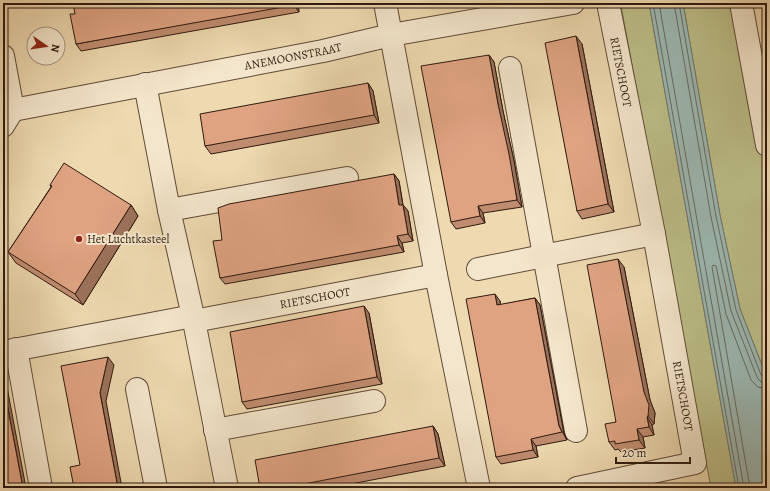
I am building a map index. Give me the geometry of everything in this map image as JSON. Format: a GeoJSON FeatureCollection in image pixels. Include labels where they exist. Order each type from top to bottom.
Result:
{"type":"FeatureCollection","features":[{"type":"Feature","properties":{"kind":"street"},"geometry":{"type":"LineString","coordinates":[[385,3],[436,275],[479,488]]}},
{"type":"Feature","properties":{"kind":"street","name":"ANEMOONSTRAAT"},"geometry":{"type":"LineString","coordinates":[[8,118],[145,84],[323,50],[391,35],[573,3]]}},
{"type":"Feature","properties":{"kind":"street","name":"RIETSCHOOT"},"geometry":{"type":"LineString","coordinates":[[577,488],[694,463],[654,234],[608,3]]}},
{"type":"Feature","properties":{"kind":"street"},"geometry":{"type":"LineString","coordinates":[[740,3],[767,145]]}},
{"type":"Feature","properties":{"kind":"street"},"geometry":{"type":"LineString","coordinates":[[3,56],[8,118]]}},
{"type":"Feature","properties":{"kind":"street"},"geometry":{"type":"LineString","coordinates":[[510,68],[576,431]]}},
{"type":"Feature","properties":{"kind":"street"},"geometry":{"type":"LineString","coordinates":[[145,84],[169,210],[193,318],[227,488]]}},
{"type":"Feature","properties":{"kind":"street"},"geometry":{"type":"LineString","coordinates":[[169,210],[348,178]]}},
{"type":"Feature","properties":{"kind":"street"},"geometry":{"type":"LineString","coordinates":[[478,269],[654,234]]}},
{"type":"Feature","properties":{"kind":"street","name":"RIETSCHOOT"},"geometry":{"type":"LineString","coordinates":[[42,488],[10,351],[436,275]]}},
{"type":"Feature","properties":{"kind":"street"},"geometry":{"type":"LineString","coordinates":[[137,389],[156,488]]}},
{"type":"Feature","properties":{"kind":"street"},"geometry":{"type":"LineString","coordinates":[[216,430],[374,401]]}},
{"type":"Feature","properties":{"kind":"green space"},"geometry":{"type":"Polygon","coordinates":[[[637,3],[649,3],[736,488],[711,488],[621,6],[637,3]]]}},
{"type":"Feature","properties":{"kind":"green space"},"geometry":{"type":"Polygon","coordinates":[[[683,3],[735,3],[767,156],[767,378],[740,309],[720,215],[683,3]]]}},
{"type":"Feature","properties":{"kind":"water"},"geometry":{"type":"Polygon","coordinates":[[[649,3],[683,3],[720,215],[740,309],[767,378],[767,488],[736,488],[649,3]]]}},
{"type":"Feature","properties":{"kind":"building"},"geometry":{"type":"Polygon","coordinates":[[[73,3],[294,3],[294,5],[76,44],[70,14],[75,14],[73,3]]]}},
{"type":"Feature","properties":{"kind":"building"},"geometry":{"type":"Polygon","coordinates":[[[576,36],[608,204],[577,211],[545,43],[576,36]]]}},
{"type":"Feature","properties":{"kind":"building"},"geometry":{"type":"Polygon","coordinates":[[[489,55],[517,200],[478,206],[480,216],[451,222],[421,66],[489,55]]]}},
{"type":"Feature","properties":{"kind":"building"},"geometry":{"type":"Polygon","coordinates":[[[368,83],[374,115],[205,146],[200,114],[368,83]]]}},
{"type":"Feature","properties":{"kind":"building","name":"Het Luchtkasteel"},"geometry":{"type":"Polygon","coordinates":[[[64,163],[131,205],[75,294],[8,252],[52,186],[50,185],[64,163]]]}},
{"type":"Feature","properties":{"kind":"building"},"geometry":{"type":"Polygon","coordinates":[[[394,174],[399,205],[403,205],[408,234],[397,236],[399,245],[220,278],[213,241],[222,240],[218,208],[229,204],[394,174]]]}},
{"type":"Feature","properties":{"kind":"building"},"geometry":{"type":"Polygon","coordinates":[[[618,259],[644,392],[649,405],[647,417],[649,427],[637,429],[639,440],[615,444],[615,441],[609,442],[605,424],[616,422],[587,265],[618,259]]]}},
{"type":"Feature","properties":{"kind":"building"},"geometry":{"type":"Polygon","coordinates":[[[495,294],[497,305],[535,298],[559,426],[562,432],[531,439],[533,450],[496,457],[466,299],[495,294]]]}},
{"type":"Feature","properties":{"kind":"building"},"geometry":{"type":"Polygon","coordinates":[[[364,306],[377,377],[242,402],[230,332],[364,306]]]}},
{"type":"Feature","properties":{"kind":"building"},"geometry":{"type":"Polygon","coordinates":[[[108,357],[100,393],[118,488],[74,488],[70,467],[80,465],[61,366],[108,357]]]}},
{"type":"Feature","properties":{"kind":"building"},"geometry":{"type":"Polygon","coordinates":[[[3,383],[23,488],[3,488],[3,383]]]}},
{"type":"Feature","properties":{"kind":"building"},"geometry":{"type":"Polygon","coordinates":[[[433,426],[439,458],[283,488],[260,488],[255,460],[433,426]]]}},
{"type":"Feature","properties":{"kind":"place","name":"Het Luchtkasteel"},"geometry":{"type":"Point","coordinates":[79,239]}}]}
